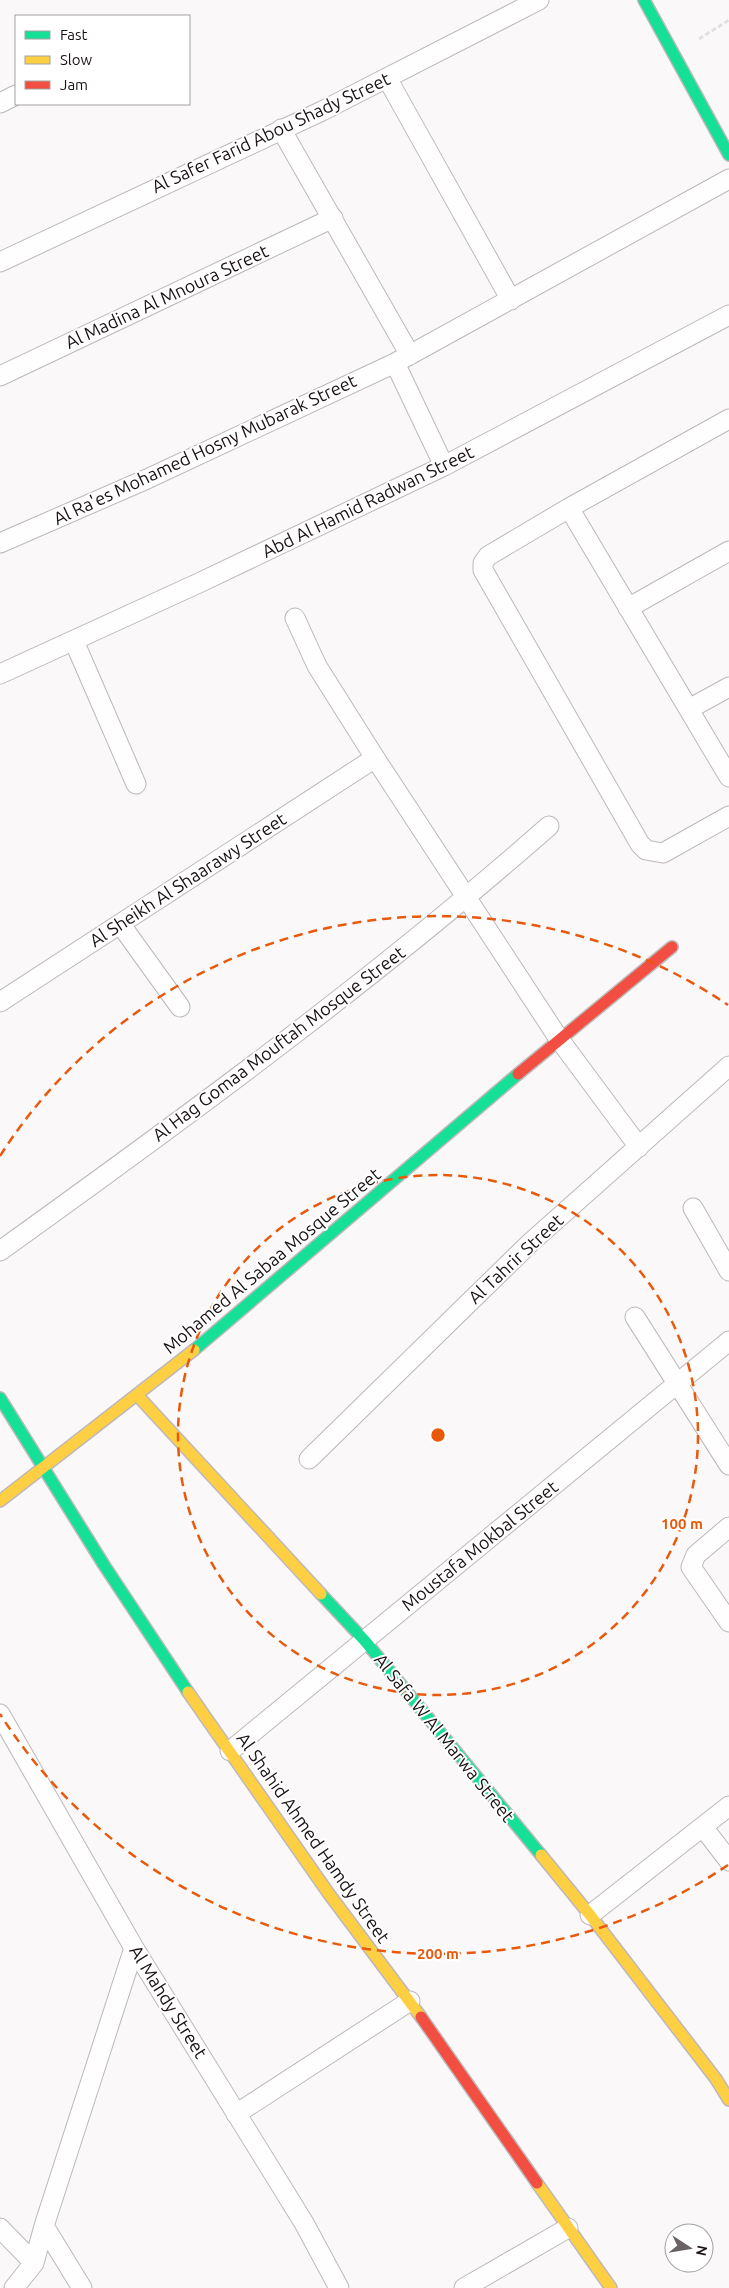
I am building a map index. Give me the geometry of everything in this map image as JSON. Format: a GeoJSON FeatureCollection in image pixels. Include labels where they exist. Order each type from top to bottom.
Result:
{"type":"FeatureCollection","features":[{"type":"Feature","properties":{"kind":"street","name":"Al Safer Farid Abou Shady Street"},"geometry":{"type":"LineString","coordinates":[[0,262],[388,78],[539,0]]}},
{"type":"Feature","properties":{"kind":"street"},"geometry":{"type":"LineString","coordinates":[[644,0],[729,155]]}},
{"type":"Feature","properties":{"kind":"street"},"geometry":{"type":"LineString","coordinates":[[388,78],[511,300]]}},
{"type":"Feature","properties":{"kind":"street"},"geometry":{"type":"LineString","coordinates":[[0,103],[15,95]]}},
{"type":"Feature","properties":{"kind":"street"},"geometry":{"type":"LineString","coordinates":[[281,129],[333,218],[402,359],[444,466]]}},
{"type":"Feature","properties":{"kind":"street","name":"Al Ra'es Mohamed Hosny Mubarak Street"},"geometry":{"type":"LineString","coordinates":[[0,543],[147,479],[402,359],[729,179]]}},
{"type":"Feature","properties":{"kind":"street","name":"Al Madina Al Mnoura Street"},"geometry":{"type":"LineString","coordinates":[[0,376],[333,218]]}},
{"type":"Feature","properties":{"kind":"street","name":"Abd Al Hamid Radwan Street"},"geometry":{"type":"LineString","coordinates":[[0,674],[74,641],[444,466],[729,315]]}},
{"type":"Feature","properties":{"kind":"street"},"geometry":{"type":"LineString","coordinates":[[729,419],[569,508],[488,556],[483,570],[640,844],[646,850],[663,853],[729,816]]}},
{"type":"Feature","properties":{"kind":"street"},"geometry":{"type":"LineString","coordinates":[[569,508],[729,777]]}},
{"type":"Feature","properties":{"kind":"street"},"geometry":{"type":"LineString","coordinates":[[628,608],[729,551]]}},
{"type":"Feature","properties":{"kind":"street"},"geometry":{"type":"LineString","coordinates":[[294,618],[317,666],[375,758],[559,1039],[639,1146]]}},
{"type":"Feature","properties":{"kind":"street"},"geometry":{"type":"LineString","coordinates":[[74,641],[136,784]]}},
{"type":"Feature","properties":{"kind":"street"},"geometry":{"type":"LineString","coordinates":[[689,710],[729,687]]}},
{"type":"Feature","properties":{"kind":"street","name":"Al Sheikh Al Shaarawy Street"},"geometry":{"type":"LineString","coordinates":[[0,1002],[375,758]]}},
{"type":"Feature","properties":{"kind":"street","name":"Al Hag Gomaa Mouftah Mosque Street"},"geometry":{"type":"LineString","coordinates":[[0,1251],[274,1051],[467,898],[549,826]]}},
{"type":"Feature","properties":{"kind":"street"},"geometry":{"type":"LineString","coordinates":[[121,925],[180,1007]]}},
{"type":"Feature","properties":{"kind":"street","name":"Mohamed Al Sabaa Mosque Street"},"geometry":{"type":"LineString","coordinates":[[0,1501],[229,1322],[559,1039],[672,947]]}},
{"type":"Feature","properties":{"kind":"street","name":"Al Tahrir Street"},"geometry":{"type":"LineString","coordinates":[[309,1459],[530,1243],[729,1066]]}},
{"type":"Feature","properties":{"kind":"street"},"geometry":{"type":"LineString","coordinates":[[693,1208],[729,1271]]}},
{"type":"Feature","properties":{"kind":"street"},"geometry":{"type":"LineString","coordinates":[[635,1317],[729,1465]]}},
{"type":"Feature","properties":{"kind":"street","name":"Moustafa Mokbal Street"},"geometry":{"type":"LineString","coordinates":[[230,1751],[729,1341]]}},
{"type":"Feature","properties":{"kind":"street","name":"Al Safa W Al Marwa Street"},"geometry":{"type":"LineString","coordinates":[[137,1395],[365,1641],[590,1915],[711,2072],[729,2100]]}},
{"type":"Feature","properties":{"kind":"street","name":"Al Shahid Ahmed Hamdy Street"},"geometry":{"type":"LineString","coordinates":[[0,1398],[43,1469],[196,1704],[329,1894],[410,2001],[611,2288]]}},
{"type":"Feature","properties":{"kind":"street"},"geometry":{"type":"LineString","coordinates":[[729,1527],[696,1555],[691,1567],[729,1622]]}},
{"type":"Feature","properties":{"kind":"street","name":"Al Mahdy Street"},"geometry":{"type":"LineString","coordinates":[[0,1714],[134,1948],[304,2223],[339,2288]]}},
{"type":"Feature","properties":{"kind":"street"},"geometry":{"type":"LineString","coordinates":[[590,1915],[729,1806]]}},
{"type":"Feature","properties":{"kind":"street"},"geometry":{"type":"LineString","coordinates":[[704,1827],[729,1861]]}},
{"type":"Feature","properties":{"kind":"street"},"geometry":{"type":"LineString","coordinates":[[14,2288],[34,2263],[44,2226],[134,1948]]}},
{"type":"Feature","properties":{"kind":"street"},"geometry":{"type":"LineString","coordinates":[[236,2114],[410,2001]]}},
{"type":"Feature","properties":{"kind":"street"},"geometry":{"type":"LineString","coordinates":[[44,2226],[82,2288]]}},
{"type":"Feature","properties":{"kind":"street"},"geometry":{"type":"LineString","coordinates":[[0,2228],[34,2263]]}},
{"type":"Feature","properties":{"kind":"street"},"geometry":{"type":"LineString","coordinates":[[464,2288],[568,2228]]}},
{"type":"Feature","properties":{"kind":"path"},"geometry":{"type":"LineString","coordinates":[[699,39],[729,20]]}},
{"type":"Feature","properties":{"kind":"traffic: fast"},"geometry":{"type":"LineString","coordinates":[[644,0],[729,155]]}},
{"type":"Feature","properties":{"kind":"traffic: fast"},"geometry":{"type":"LineString","coordinates":[[194,1350],[518,1074]]}},
{"type":"Feature","properties":{"kind":"traffic: fast"},"geometry":{"type":"LineString","coordinates":[[0,1398],[104,1565],[188,1692]]}},
{"type":"Feature","properties":{"kind":"traffic: fast"},"geometry":{"type":"LineString","coordinates":[[321,1594],[365,1641],[541,1855]]}},
{"type":"Feature","properties":{"kind":"traffic: slow"},"geometry":{"type":"LineString","coordinates":[[0,1501],[194,1350]]}},
{"type":"Feature","properties":{"kind":"traffic: slow"},"geometry":{"type":"LineString","coordinates":[[137,1395],[321,1594]]}},
{"type":"Feature","properties":{"kind":"traffic: slow"},"geometry":{"type":"LineString","coordinates":[[188,1692],[329,1894],[421,2017]]}},
{"type":"Feature","properties":{"kind":"traffic: slow"},"geometry":{"type":"LineString","coordinates":[[541,1855],[590,1915],[716,2079],[729,2100]]}},
{"type":"Feature","properties":{"kind":"traffic: slow"},"geometry":{"type":"LineString","coordinates":[[537,2183],[611,2288]]}},
{"type":"Feature","properties":{"kind":"traffic: jam"},"geometry":{"type":"LineString","coordinates":[[518,1074],[672,947]]}},
{"type":"Feature","properties":{"kind":"traffic: jam"},"geometry":{"type":"LineString","coordinates":[[421,2017],[537,2183]]}}]}
